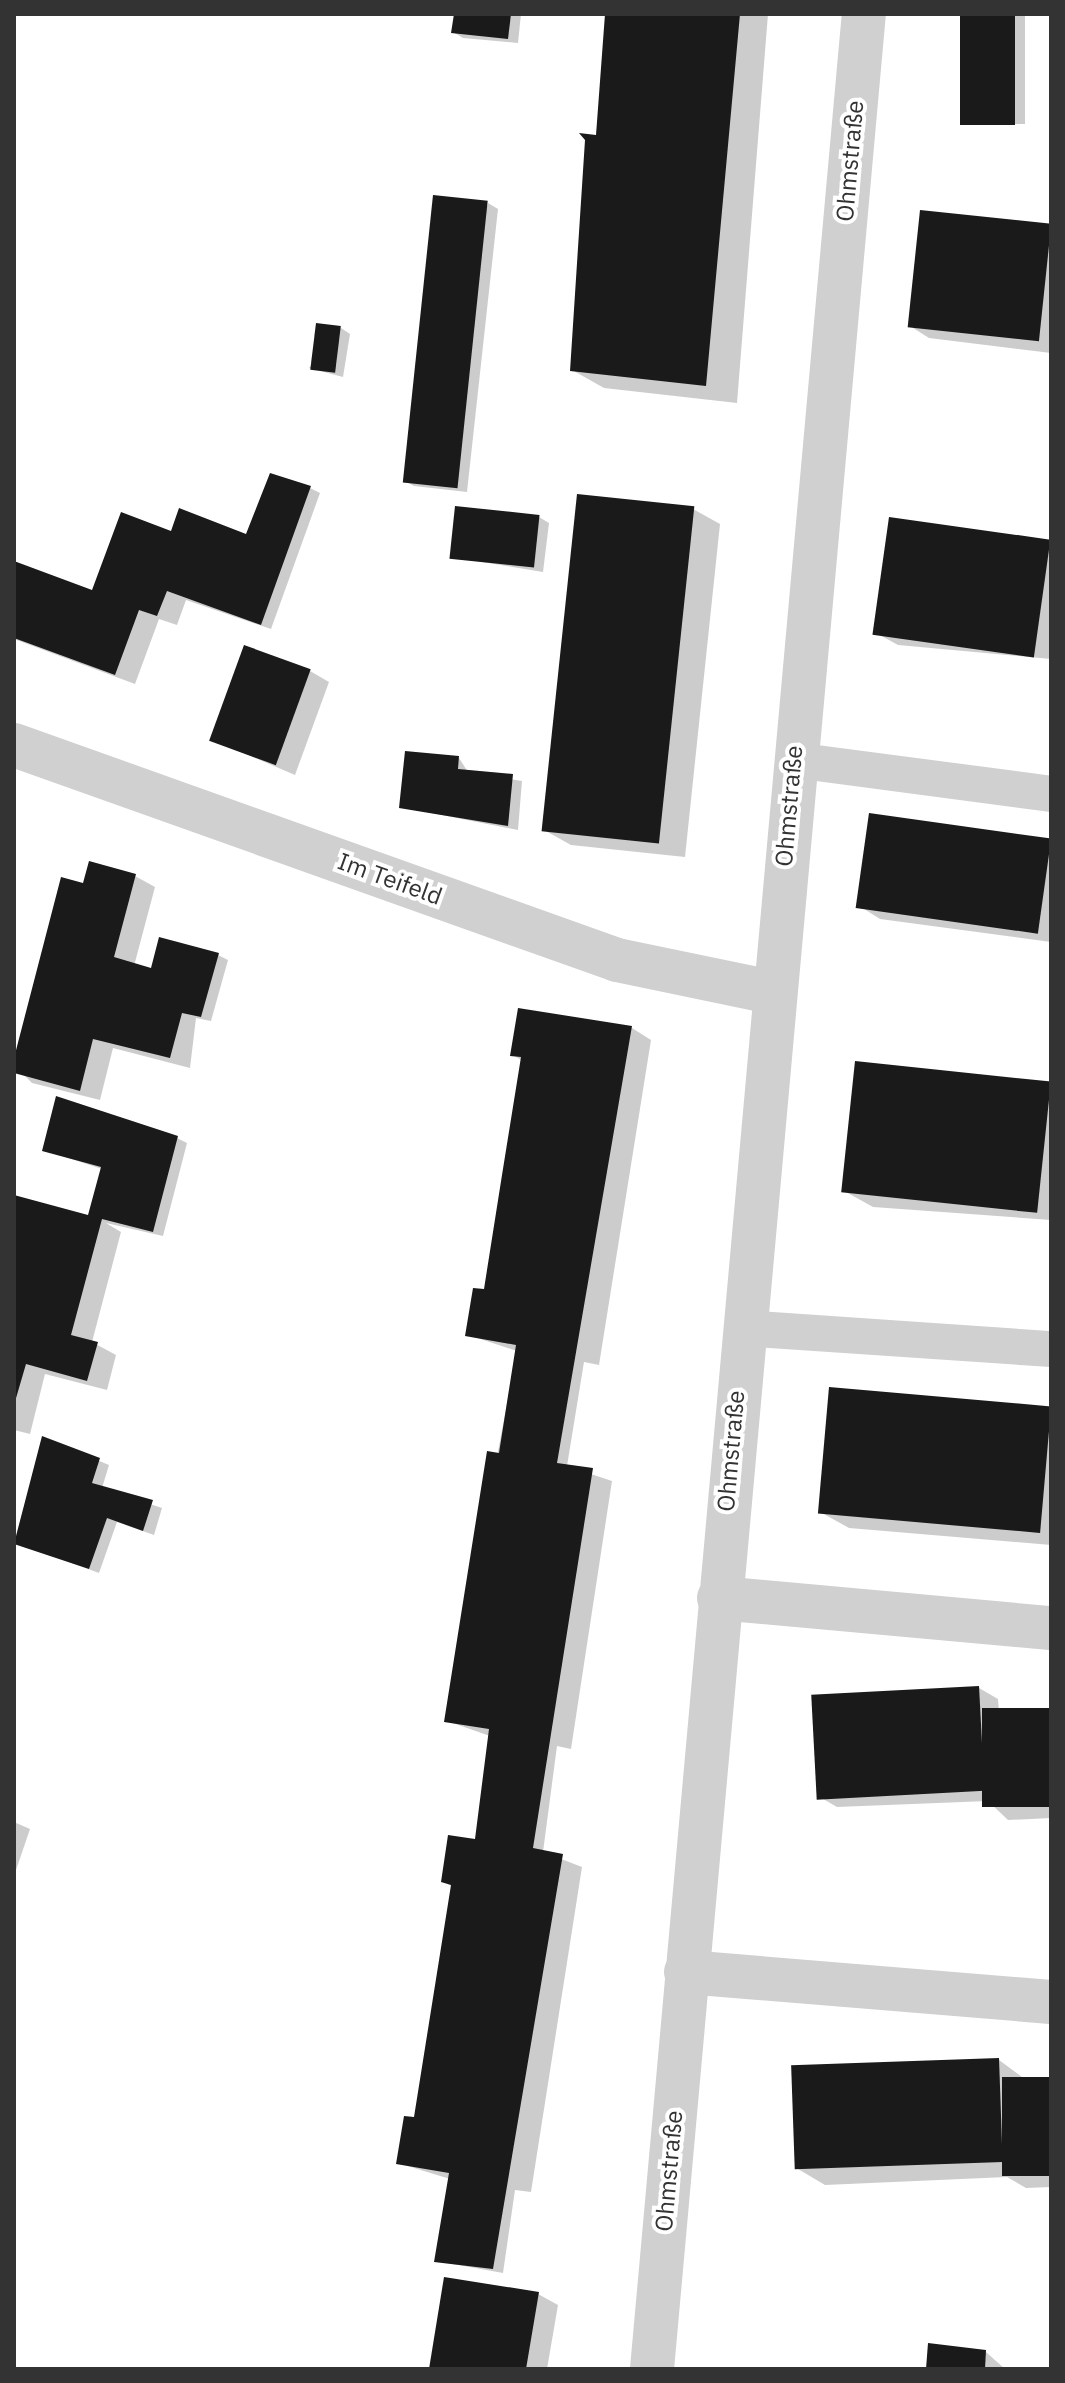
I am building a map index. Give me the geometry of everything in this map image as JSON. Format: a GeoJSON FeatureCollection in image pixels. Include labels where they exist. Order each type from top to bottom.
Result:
{"type":"FeatureCollection","features":[{"type":"Feature","properties":{"kind":"street","name":"Ohmstraße"},"geometry":{"type":"LineString","coordinates":[[652,2369],[772,992],[864,14]]}},
{"type":"Feature","properties":{"kind":"street","name":"Im Teifeld"},"geometry":{"type":"LineString","coordinates":[[14,745],[617,960],[772,992]]}},
{"type":"Feature","properties":{"kind":"street"},"geometry":{"type":"LineString","coordinates":[[719,1598],[1051,1628]]}},
{"type":"Feature","properties":{"kind":"street"},"geometry":{"type":"LineString","coordinates":[[686,1972],[1051,2002]]}},
{"type":"Feature","properties":{"kind":"lane"},"geometry":{"type":"LineString","coordinates":[[794,760],[1051,794]]}},
{"type":"Feature","properties":{"kind":"lane"},"geometry":{"type":"LineString","coordinates":[[742,1328],[1051,1349]]}},
{"type":"Feature","properties":{"kind":"building"},"geometry":{"type":"Polygon","coordinates":[[[454,14],[511,14],[508,39],[451,33],[454,14]]]}},
{"type":"Feature","properties":{"kind":"building"},"geometry":{"type":"Polygon","coordinates":[[[605,14],[740,14],[706,386],[570,371],[585,140],[579,133],[596,135],[605,14]]]}},
{"type":"Feature","properties":{"kind":"building"},"geometry":{"type":"Polygon","coordinates":[[[960,14],[1015,14],[1015,125],[960,125],[960,14]]]}},
{"type":"Feature","properties":{"kind":"building"},"geometry":{"type":"Polygon","coordinates":[[[433,195],[488,201],[457,488],[403,482],[433,195]]]}},
{"type":"Feature","properties":{"kind":"building"},"geometry":{"type":"Polygon","coordinates":[[[920,210],[1051,224],[1039,341],[908,327],[920,210]]]}},
{"type":"Feature","properties":{"kind":"building"},"geometry":{"type":"Polygon","coordinates":[[[316,323],[341,326],[335,373],[310,370],[316,323]]]}},
{"type":"Feature","properties":{"kind":"building"},"geometry":{"type":"Polygon","coordinates":[[[270,473],[311,486],[261,625],[167,591],[157,616],[139,610],[115,675],[14,638],[14,561],[92,590],[121,512],[171,531],[179,508],[246,534],[270,473]]]}},
{"type":"Feature","properties":{"kind":"building"},"geometry":{"type":"Polygon","coordinates":[[[577,494],[694,506],[659,843],[542,831],[577,494]]]}},
{"type":"Feature","properties":{"kind":"building"},"geometry":{"type":"Polygon","coordinates":[[[455,506],[540,515],[534,568],[449,559],[455,506]]]}},
{"type":"Feature","properties":{"kind":"building"},"geometry":{"type":"Polygon","coordinates":[[[889,517],[1050,540],[1034,658],[872,635],[889,517]]]}},
{"type":"Feature","properties":{"kind":"building"},"geometry":{"type":"Polygon","coordinates":[[[244,645],[311,669],[276,765],[209,741],[244,645]]]}},
{"type":"Feature","properties":{"kind":"building"},"geometry":{"type":"Polygon","coordinates":[[[405,751],[459,756],[458,769],[513,774],[508,826],[399,808],[405,751]]]}},
{"type":"Feature","properties":{"kind":"building"},"geometry":{"type":"Polygon","coordinates":[[[869,813],[1051,839],[1038,934],[856,908],[869,813]]]}},
{"type":"Feature","properties":{"kind":"building"},"geometry":{"type":"Polygon","coordinates":[[[89,861],[136,874],[114,957],[151,968],[159,937],[219,953],[201,1017],[182,1013],[170,1058],[93,1039],[80,1091],[14,1073],[14,1058],[61,877],[83,883],[89,861]]]}},
{"type":"Feature","properties":{"kind":"building"},"geometry":{"type":"Polygon","coordinates":[[[518,1008],[632,1026],[557,1463],[593,1468],[533,1848],[563,1854],[493,2269],[434,2262],[449,2173],[396,2164],[404,2116],[414,2117],[451,1885],[441,1882],[448,1835],[475,1839],[489,1729],[444,1722],[487,1451],[499,1453],[516,1345],[465,1336],[473,1288],[484,1289],[521,1057],[510,1056],[518,1008]]]}},
{"type":"Feature","properties":{"kind":"building"},"geometry":{"type":"Polygon","coordinates":[[[855,1061],[1051,1082],[1037,1213],[841,1192],[855,1061]]]}},
{"type":"Feature","properties":{"kind":"building"},"geometry":{"type":"Polygon","coordinates":[[[56,1096],[178,1136],[153,1232],[102,1219],[71,1335],[98,1342],[87,1381],[26,1364],[14,1405],[14,1195],[88,1215],[101,1167],[42,1151],[56,1096]]]}},
{"type":"Feature","properties":{"kind":"building"},"geometry":{"type":"Polygon","coordinates":[[[829,1387],[1051,1406],[1040,1533],[818,1514],[829,1387]]]}},
{"type":"Feature","properties":{"kind":"building"},"geometry":{"type":"Polygon","coordinates":[[[42,1436],[100,1458],[92,1483],[153,1500],[143,1531],[107,1518],[89,1569],[14,1544],[42,1436]]]}},
{"type":"Feature","properties":{"kind":"building"},"geometry":{"type":"Polygon","coordinates":[[[979,1686],[984,1791],[817,1800],[811,1695],[979,1686]]]}},
{"type":"Feature","properties":{"kind":"building"},"geometry":{"type":"Polygon","coordinates":[[[982,1708],[1051,1708],[1051,1807],[982,1807],[982,1708]]]}},
{"type":"Feature","properties":{"kind":"building"},"geometry":{"type":"Polygon","coordinates":[[[999,2058],[1003,2162],[795,2169],[791,2065],[999,2058]]]}},
{"type":"Feature","properties":{"kind":"building"},"geometry":{"type":"Polygon","coordinates":[[[1002,2077],[1051,2077],[1051,2176],[1002,2176],[1002,2077]]]}},
{"type":"Feature","properties":{"kind":"building"},"geometry":{"type":"Polygon","coordinates":[[[444,2277],[539,2292],[526,2369],[429,2369],[444,2277]]]}},
{"type":"Feature","properties":{"kind":"building"},"geometry":{"type":"Polygon","coordinates":[[[928,2343],[986,2350],[985,2369],[926,2369],[928,2343]]]}}]}
